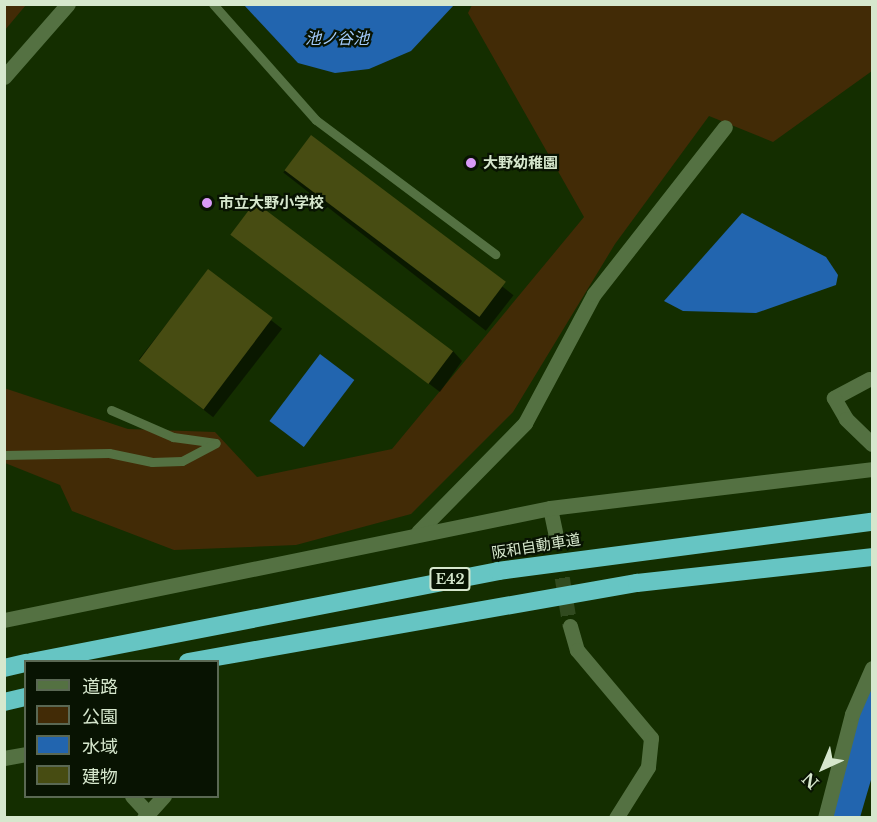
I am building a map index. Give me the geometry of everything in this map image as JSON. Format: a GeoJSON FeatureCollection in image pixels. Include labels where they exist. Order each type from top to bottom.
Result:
{"type":"FeatureCollection","features":[{"type":"Feature","properties":{"kind":"highway","name":"阪和自動車道"},"geometry":{"type":"LineString","coordinates":[[41,660],[498,571],[873,522]]}},
{"type":"Feature","properties":{"kind":"highway","name":"E42"},"geometry":{"type":"LineString","coordinates":[[199,660],[637,583],[873,557]]}},
{"type":"Feature","properties":{"kind":"highway"},"geometry":{"type":"LineString","coordinates":[[4,668],[24,663]]}},
{"type":"Feature","properties":{"kind":"highway"},"geometry":{"type":"LineString","coordinates":[[4,702],[24,698]]}},
{"type":"Feature","properties":{"kind":"street"},"geometry":{"type":"LineString","coordinates":[[4,77],[68,4]]}},
{"type":"Feature","properties":{"kind":"street"},"geometry":{"type":"LineString","coordinates":[[418,532],[525,423],[594,294],[726,127]]}},
{"type":"Feature","properties":{"kind":"street"},"geometry":{"type":"LineString","coordinates":[[868,379],[834,398],[846,419],[873,444]]}},
{"type":"Feature","properties":{"kind":"street"},"geometry":{"type":"LineString","coordinates":[[4,620],[418,532],[550,508],[873,469]]}},
{"type":"Feature","properties":{"kind":"street"},"geometry":{"type":"LineString","coordinates":[[550,508],[555,532]]}},
{"type":"Feature","properties":{"kind":"street"},"geometry":{"type":"LineString","coordinates":[[570,626],[577,650],[651,738],[648,767],[616,818]]}},
{"type":"Feature","properties":{"kind":"street"},"geometry":{"type":"LineString","coordinates":[[825,818],[866,696],[873,668]]}},
{"type":"Feature","properties":{"kind":"street"},"geometry":{"type":"LineString","coordinates":[[4,758],[24,754]]}},
{"type":"Feature","properties":{"kind":"street"},"geometry":{"type":"LineString","coordinates":[[133,798],[146,815],[162,798]]}},
{"type":"Feature","properties":{"kind":"lane"},"geometry":{"type":"LineString","coordinates":[[213,4],[316,120],[495,254]]}},
{"type":"Feature","properties":{"kind":"lane"},"geometry":{"type":"LineString","coordinates":[[4,455],[109,453],[162,462],[208,452],[216,443],[173,437],[111,410]]}},
{"type":"Feature","properties":{"kind":"green space"},"geometry":{"type":"Polygon","coordinates":[[[4,5],[26,5],[5,30],[4,5]]]}},
{"type":"Feature","properties":{"kind":"green space"},"geometry":{"type":"Polygon","coordinates":[[[472,5],[872,5],[872,71],[773,142],[709,116],[615,244],[513,412],[411,514],[296,545],[174,550],[72,511],[60,485],[5,463],[4,388],[128,429],[215,432],[257,477],[392,449],[584,217],[468,13],[472,5]]]}},
{"type":"Feature","properties":{"kind":"water","name":"池ノ谷池"},"geometry":{"type":"Polygon","coordinates":[[[244,5],[454,5],[411,51],[369,69],[335,73],[298,63],[244,5]]]}},
{"type":"Feature","properties":{"kind":"water"},"geometry":{"type":"Polygon","coordinates":[[[742,213],[826,257],[838,275],[836,285],[756,313],[683,311],[664,301],[742,213]]]}},
{"type":"Feature","properties":{"kind":"water"},"geometry":{"type":"Polygon","coordinates":[[[320,354],[354,380],[304,447],[269,421],[320,354]]]}},
{"type":"Feature","properties":{"kind":"building"},"geometry":{"type":"Polygon","coordinates":[[[311,135],[506,282],[479,317],[285,170],[311,135]]]}},
{"type":"Feature","properties":{"kind":"building"},"geometry":{"type":"Polygon","coordinates":[[[255,202],[453,351],[428,384],[230,235],[255,202]]]}},
{"type":"Feature","properties":{"kind":"building"},"geometry":{"type":"Polygon","coordinates":[[[208,269],[273,318],[203,410],[139,361],[208,269]]]}},
{"type":"Feature","properties":{"kind":"waterway"},"geometry":{"type":"LineString","coordinates":[[839,818],[872,705]]}},
{"type":"Feature","properties":{"kind":"tunnel"},"geometry":{"type":"LineString","coordinates":[[555,532],[570,626]]}},
{"type":"Feature","properties":{"kind":"place","name":"大野幼稚園"},"geometry":{"type":"Point","coordinates":[471,163]}},
{"type":"Feature","properties":{"kind":"place","name":"市立大野小学校"},"geometry":{"type":"Point","coordinates":[207,203]}}]}
